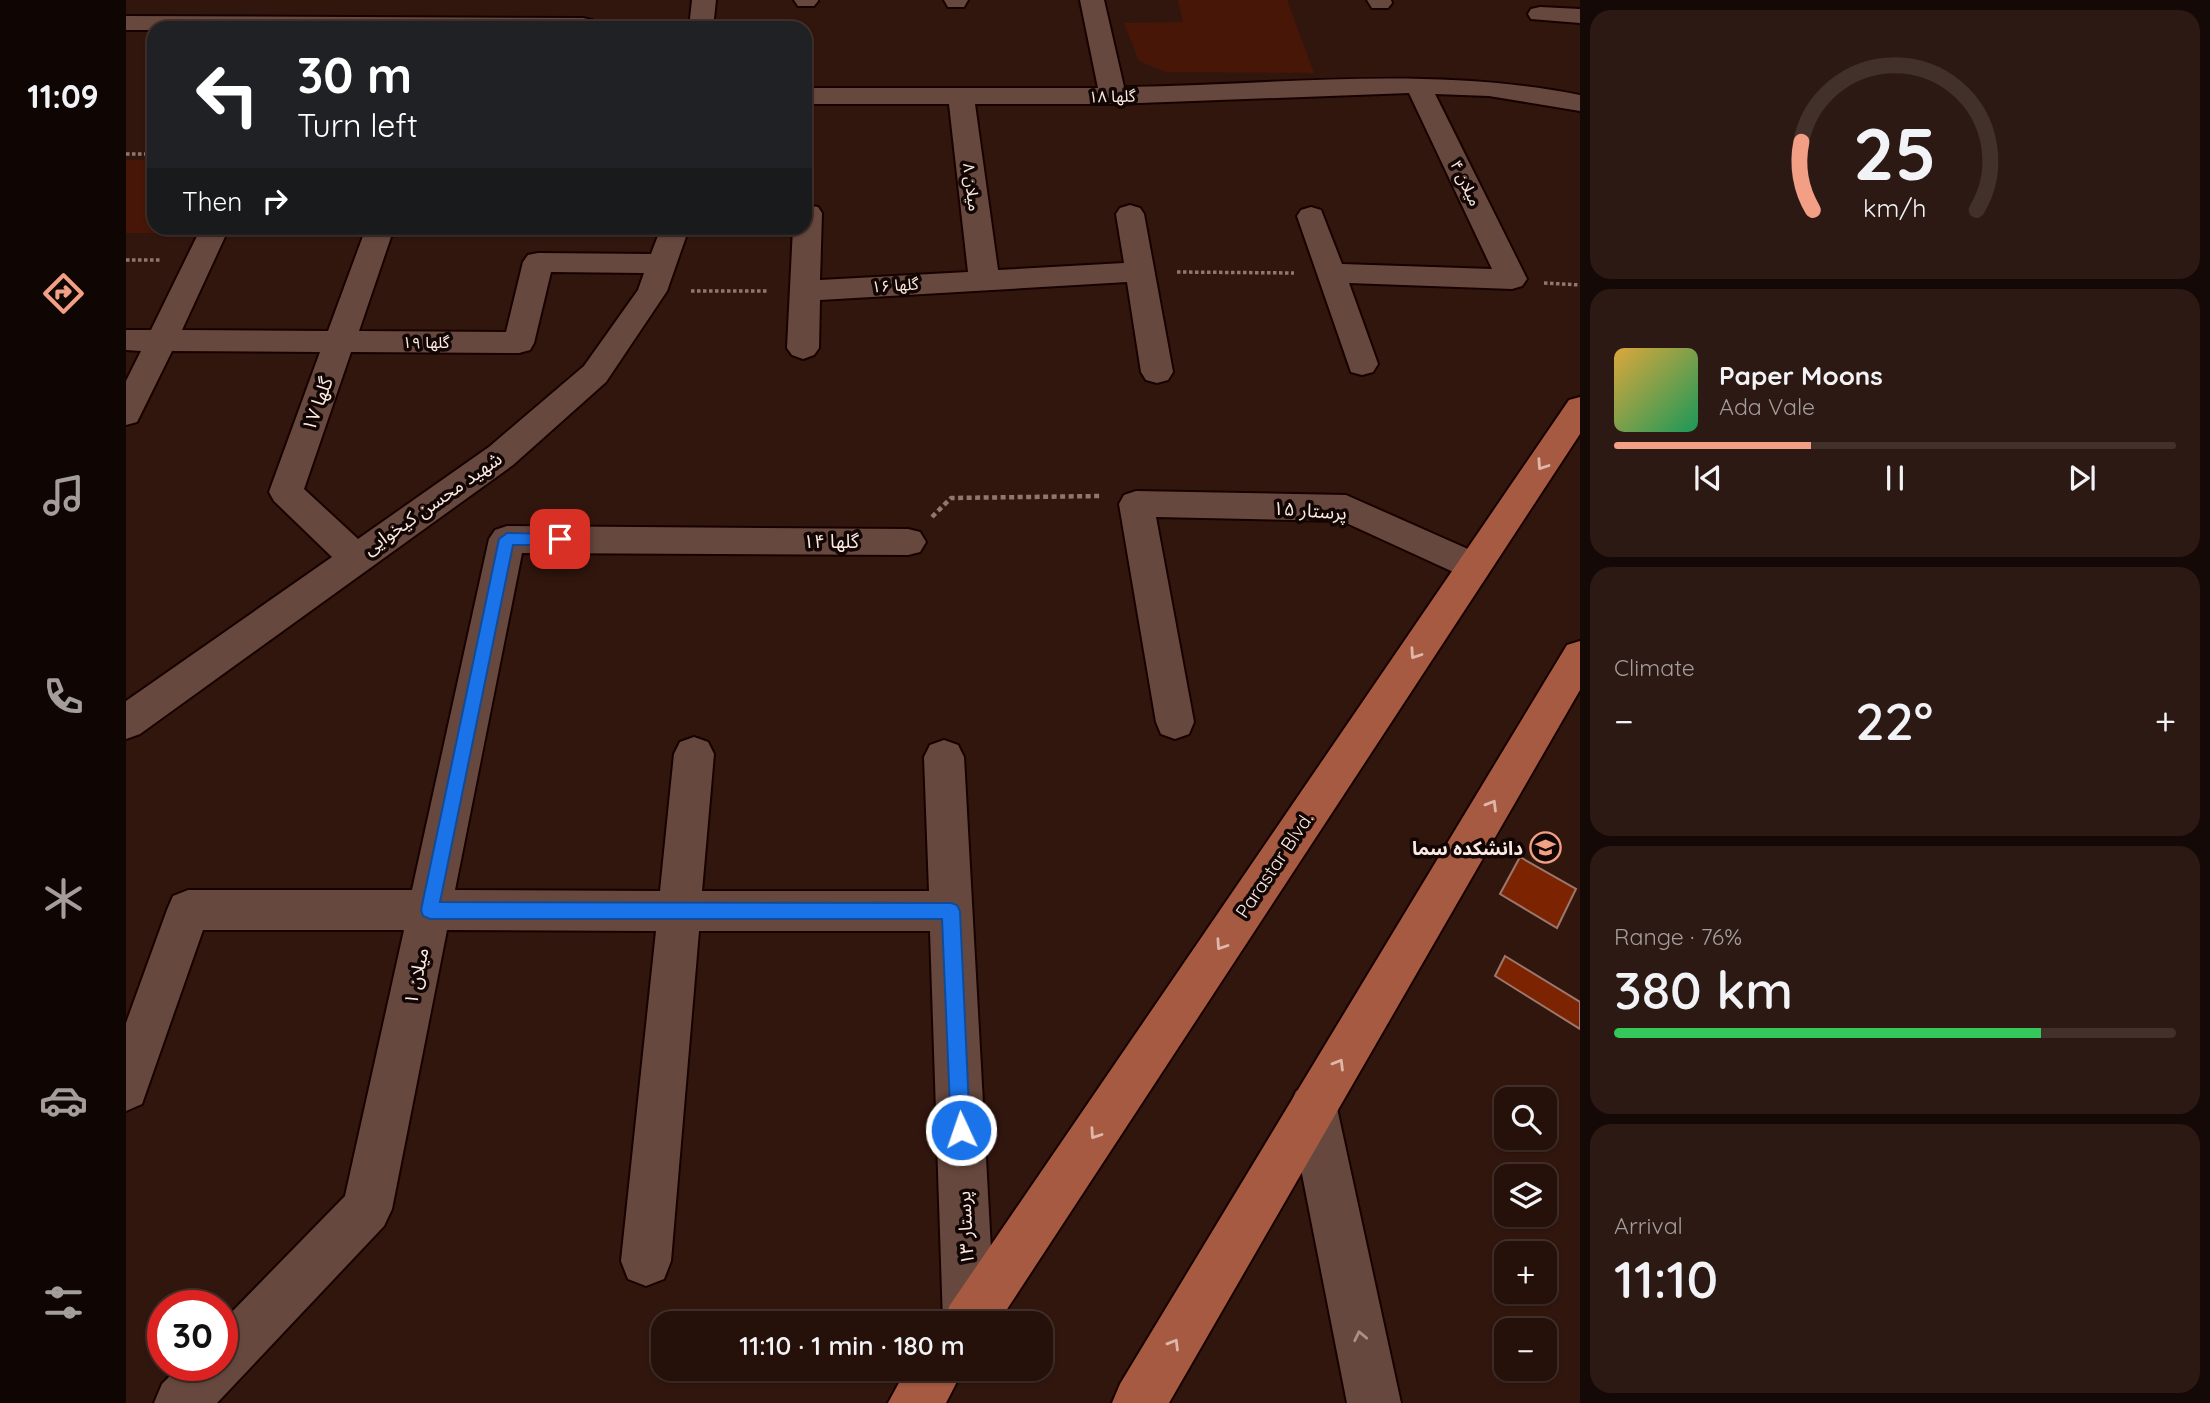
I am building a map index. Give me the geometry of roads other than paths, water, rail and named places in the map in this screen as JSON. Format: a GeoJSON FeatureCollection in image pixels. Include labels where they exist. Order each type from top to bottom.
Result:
{"type":"FeatureCollection","features":[{"type":"Feature","properties":{"kind":"main road","name":"Parastar Blvd."},"geometry":{"type":"LineString","coordinates":[[976,1311],[1580,408]]}},
{"type":"Feature","properties":{"kind":"main road"},"geometry":{"type":"LineString","coordinates":[[1139,1403],[1580,656]]}},
{"type":"Feature","properties":{"kind":"main road"},"geometry":{"type":"LineString","coordinates":[[915,1403],[929,1381]]}},
{"type":"Feature","properties":{"kind":"street"},"geometry":{"type":"LineString","coordinates":[[447,21],[455,0]]}},
{"type":"Feature","properties":{"kind":"street"},"geometry":{"type":"LineString","coordinates":[[702,21],[704,0]]}},
{"type":"Feature","properties":{"kind":"street"},"geometry":{"type":"LineString","coordinates":[[1092,0],[1113,96]]}},
{"type":"Feature","properties":{"kind":"street"},"geometry":{"type":"LineString","coordinates":[[1541,14],[1580,16]]}},
{"type":"Feature","properties":{"kind":"street"},"geometry":{"type":"LineString","coordinates":[[126,23],[147,23]]}},
{"type":"Feature","properties":{"kind":"street","name":"گلها ۱۸"},"geometry":{"type":"LineString","coordinates":[[812,96],[1113,96],[1419,87],[1488,88],[1580,103]]}},
{"type":"Feature","properties":{"kind":"street","name":"میلان ۴"},"geometry":{"type":"LineString","coordinates":[[1330,273],[1512,279],[1419,87]]}},
{"type":"Feature","properties":{"kind":"street","name":"میلان ۸"},"geometry":{"type":"LineString","coordinates":[[961,96],[984,279]]}},
{"type":"Feature","properties":{"kind":"street"},"geometry":{"type":"LineString","coordinates":[[1130,214],[1157,372]]}},
{"type":"Feature","properties":{"kind":"street"},"geometry":{"type":"LineString","coordinates":[[1311,216],[1362,364]]}},
{"type":"Feature","properties":{"kind":"street"},"geometry":{"type":"LineString","coordinates":[[126,414],[212,235]]}},
{"type":"Feature","properties":{"kind":"street","name":"گلها ۱۷"},"geometry":{"type":"LineString","coordinates":[[355,557],[286,492],[378,235]]}},
{"type":"Feature","properties":{"kind":"street","name":"شهید محسن کیخوایی"},"geometry":{"type":"LineString","coordinates":[[126,722],[500,456],[595,374],[657,278],[672,235]]}},
{"type":"Feature","properties":{"kind":"street"},"geometry":{"type":"LineString","coordinates":[[803,348],[807,235]]}},
{"type":"Feature","properties":{"kind":"street","name":"گلها ۱۹"},"geometry":{"type":"LineString","coordinates":[[126,341],[519,343],[538,262],[657,278]]}},
{"type":"Feature","properties":{"kind":"street","name":"گلها ۱۶"},"geometry":{"type":"LineString","coordinates":[[805,290],[1138,272]]}},
{"type":"Feature","properties":{"kind":"street","name":"پرستار ۱۵"},"geometry":{"type":"LineString","coordinates":[[1175,722],[1136,504],[1346,508],[1473,567]]}},
{"type":"Feature","properties":{"kind":"street","name":"گلها ۱۴"},"geometry":{"type":"LineString","coordinates":[[507,539],[908,542]]}},
{"type":"Feature","properties":{"kind":"street","name":"میلان ۱"},"geometry":{"type":"LineString","coordinates":[[238,1343],[367,1209],[507,539]]}},
{"type":"Feature","properties":{"kind":"street"},"geometry":{"type":"LineString","coordinates":[[646,1261],[694,754]]}},
{"type":"Feature","properties":{"kind":"street","name":"پرستار ۱۳"},"geometry":{"type":"LineString","coordinates":[[944,757],[969,1311]]}},
{"type":"Feature","properties":{"kind":"street"},"geometry":{"type":"LineString","coordinates":[[126,1088],[188,910],[951,911]]}},
{"type":"Feature","properties":{"kind":"street"},"geometry":{"type":"LineString","coordinates":[[1313,1108],[1374,1403]]}},
{"type":"Feature","properties":{"kind":"street"},"geometry":{"type":"LineString","coordinates":[[181,1403],[202,1381]]}},
{"type":"Feature","properties":{"kind":"place","name":"دانشکده سما"},"geometry":{"type":"Point","coordinates":[1546,848]}}]}
